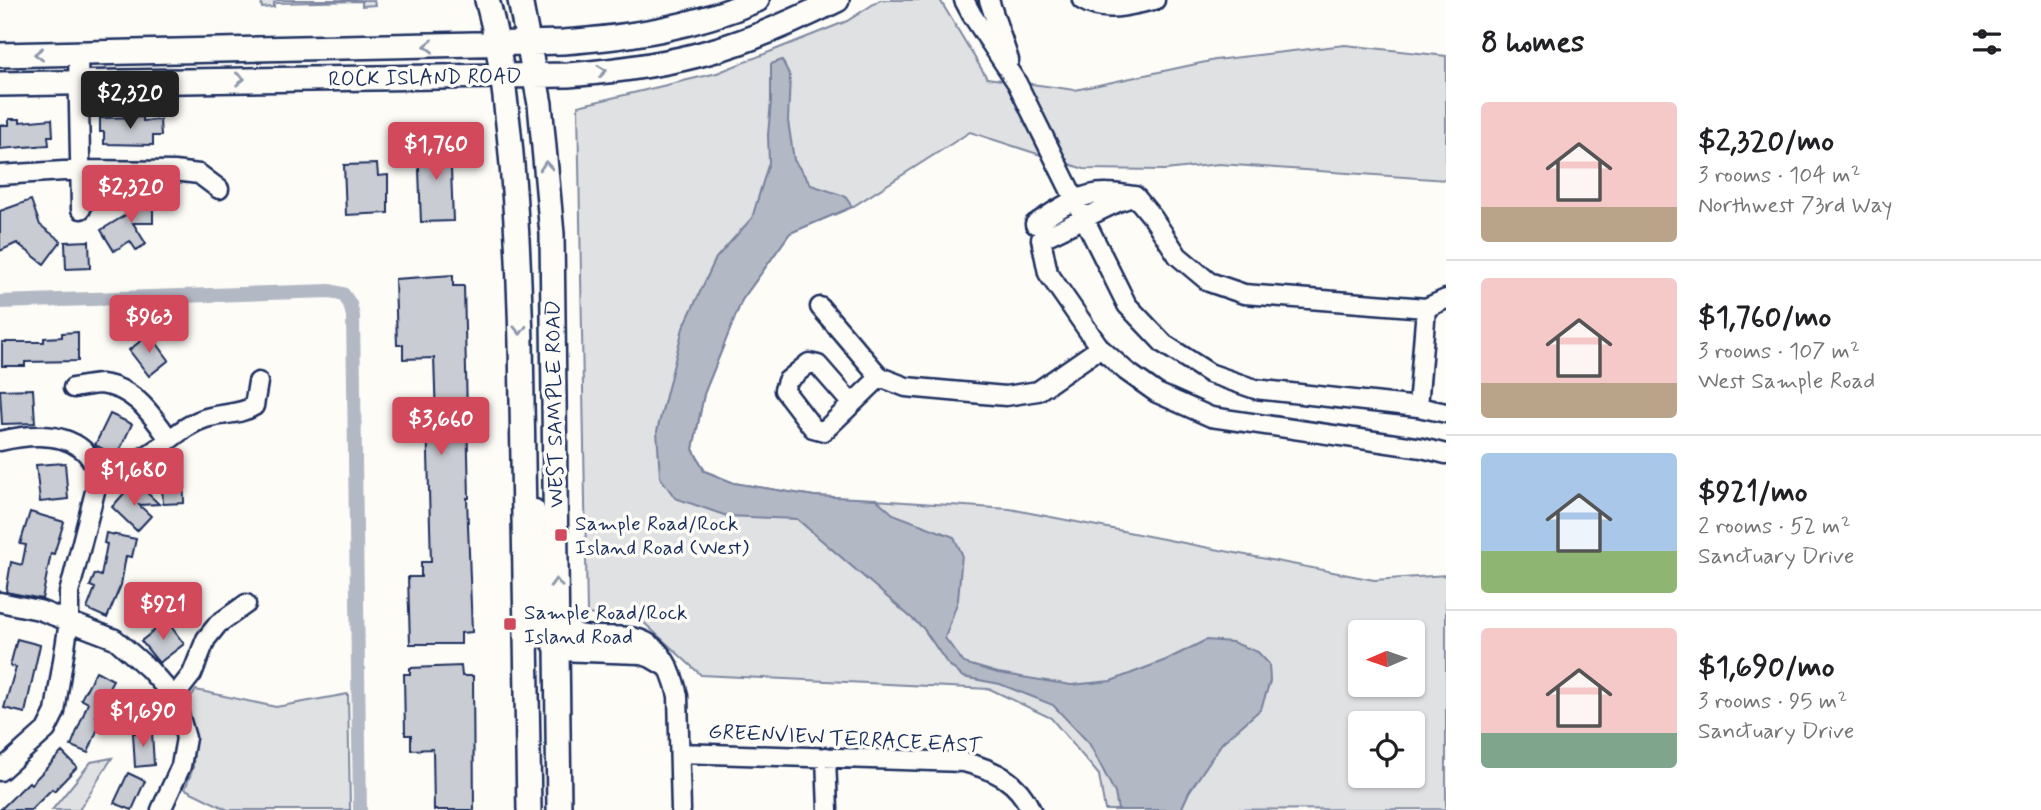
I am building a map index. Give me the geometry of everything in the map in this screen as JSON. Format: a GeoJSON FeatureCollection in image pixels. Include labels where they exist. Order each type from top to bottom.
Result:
{"type":"FeatureCollection","features":[{"type":"Feature","properties":{"kind":"main road","name":"WEST SAMPLE ROAD"},"geometry":{"type":"LineString","coordinates":[[487,0],[503,75],[519,262],[529,810]]}},
{"type":"Feature","properties":{"kind":"main road","name":"WEST SAMPLE ROAD"},"geometry":{"type":"LineString","coordinates":[[520,0],[540,104],[552,234],[559,810]]}},
{"type":"Feature","properties":{"kind":"main road","name":"ROCK ISLAND ROAD"},"geometry":{"type":"LineString","coordinates":[[0,55],[498,44],[603,39],[685,26],[758,0]]}},
{"type":"Feature","properties":{"kind":"main road","name":"ROCK ISLAND ROAD"},"geometry":{"type":"LineString","coordinates":[[0,84],[568,75],[608,71],[714,51],[781,26],[837,0]]}},
{"type":"Feature","properties":{"kind":"main road"},"geometry":{"type":"LineString","coordinates":[[526,652],[543,675],[544,803],[548,810]]}},
{"type":"Feature","properties":{"kind":"street"},"geometry":{"type":"LineString","coordinates":[[964,0],[1017,83]]}},
{"type":"Feature","properties":{"kind":"street"},"geometry":{"type":"LineString","coordinates":[[989,0],[1017,83],[1127,305],[1164,344],[1209,373],[1255,389],[1418,407],[1446,413]]}},
{"type":"Feature","properties":{"kind":"street"},"geometry":{"type":"LineString","coordinates":[[1088,4],[1108,9],[1155,0]]}},
{"type":"Feature","properties":{"kind":"street"},"geometry":{"type":"LineString","coordinates":[[78,54],[81,209]]}},
{"type":"Feature","properties":{"kind":"street"},"geometry":{"type":"LineString","coordinates":[[0,175],[80,170],[187,172],[199,174],[219,189]]}},
{"type":"Feature","properties":{"kind":"street"},"geometry":{"type":"LineString","coordinates":[[1038,231],[1074,200],[1106,192],[1135,196],[1178,256],[1209,282],[1244,294],[1426,308],[1446,299]]}},
{"type":"Feature","properties":{"kind":"street"},"geometry":{"type":"LineString","coordinates":[[1038,231],[1084,220],[1135,196]]}},
{"type":"Feature","properties":{"kind":"street"},"geometry":{"type":"LineString","coordinates":[[1038,231],[1048,272],[1100,348],[1157,393],[1210,417],[1422,448],[1446,454]]}},
{"type":"Feature","properties":{"kind":"street"},"geometry":{"type":"LineString","coordinates":[[820,307],[880,377],[905,387],[1006,396],[1038,391],[1100,348]]}},
{"type":"Feature","properties":{"kind":"street"},"geometry":{"type":"LineString","coordinates":[[1418,407],[1426,308]]}},
{"type":"Feature","properties":{"kind":"street"},"geometry":{"type":"LineString","coordinates":[[852,404],[880,377]]}},
{"type":"Feature","properties":{"kind":"street"},"geometry":{"type":"LineString","coordinates":[[100,472],[125,467],[147,456],[191,424],[206,418],[246,411],[254,406],[258,382]]}},
{"type":"Feature","properties":{"kind":"street"},"geometry":{"type":"LineString","coordinates":[[73,388],[100,384],[121,390],[143,403],[169,439]]}},
{"type":"Feature","properties":{"kind":"street"},"geometry":{"type":"LineString","coordinates":[[0,441],[38,435],[62,439],[83,449],[100,472]]}},
{"type":"Feature","properties":{"kind":"street"},"geometry":{"type":"LineString","coordinates":[[0,771],[46,730],[55,712],[69,622],[69,593],[100,472]]}},
{"type":"Feature","properties":{"kind":"street"},"geometry":{"type":"LineString","coordinates":[[524,472],[535,491],[539,626],[557,651],[639,654],[668,668]]}},
{"type":"Feature","properties":{"kind":"street"},"geometry":{"type":"LineString","coordinates":[[0,602],[39,610],[115,639],[149,669],[174,697],[186,738],[181,766],[161,810]]}},
{"type":"Feature","properties":{"kind":"street"},"geometry":{"type":"LineString","coordinates":[[174,697],[192,674],[206,639],[218,624],[246,604]]}},
{"type":"Feature","properties":{"kind":"street"},"geometry":{"type":"LineString","coordinates":[[556,619],[576,634],[630,637],[649,643],[657,649],[675,682],[678,696],[681,810]]}},
{"type":"Feature","properties":{"kind":"street","name":"GREENVIEW TERRACE EAST"},"geometry":{"type":"LineString","coordinates":[[680,753],[964,762],[987,768],[1011,782],[1031,810]]}},
{"type":"Feature","properties":{"kind":"street"},"geometry":{"type":"LineString","coordinates":[[826,757],[828,810]]}},
{"type":"Feature","properties":{"kind":"shaded area"},"geometry":{"type":"Polygon","coordinates":[[[261,0],[374,0],[375,5],[362,6],[362,1],[274,3],[274,7],[262,8],[261,0]]]}},
{"type":"Feature","properties":{"kind":"shaded area"},"geometry":{"type":"Polygon","coordinates":[[[880,0],[940,0],[987,78],[1075,90],[1215,60],[1345,45],[1446,56],[1446,180],[1219,164],[1165,170],[1084,169],[970,132],[852,207],[790,233],[742,300],[704,394],[693,449],[705,471],[734,483],[814,496],[1010,509],[1374,580],[1446,575],[1446,809],[1105,810],[1099,775],[1051,718],[990,689],[701,675],[641,620],[587,614],[578,106],[717,73],[847,21],[880,0]]]}},
{"type":"Feature","properties":{"kind":"shaded area"},"geometry":{"type":"Polygon","coordinates":[[[782,60],[790,76],[788,121],[794,160],[811,185],[845,196],[852,207],[790,233],[742,300],[704,394],[693,449],[704,471],[734,483],[814,496],[876,499],[893,514],[954,537],[962,554],[958,600],[945,638],[964,663],[998,673],[1071,685],[1111,681],[1166,660],[1206,640],[1232,642],[1258,652],[1269,664],[1270,681],[1261,709],[1222,743],[1189,792],[1181,810],[1118,810],[1115,793],[1089,743],[1053,705],[1000,684],[963,677],[947,663],[923,628],[797,519],[727,516],[675,498],[660,477],[657,431],[683,328],[716,258],[752,218],[769,162],[771,64],[782,60]]]}},
{"type":"Feature","properties":{"kind":"shaded area"},"geometry":{"type":"Polygon","coordinates":[[[196,690],[276,707],[348,694],[350,810],[228,810],[185,789],[193,768],[194,746],[187,702],[196,690]]]}},
{"type":"Feature","properties":{"kind":"shaded area"},"geometry":{"type":"Polygon","coordinates":[[[112,758],[79,810],[52,810],[91,762],[112,758]]]}},
{"type":"Feature","properties":{"kind":"building"},"geometry":{"type":"Polygon","coordinates":[[[143,117],[143,121],[160,120],[161,136],[153,136],[153,145],[104,144],[104,132],[100,132],[100,118],[143,117]]]}},
{"type":"Feature","properties":{"kind":"building"},"geometry":{"type":"Polygon","coordinates":[[[9,119],[20,119],[20,122],[52,119],[53,136],[48,136],[49,145],[0,149],[0,125],[9,125],[9,119]]]}},
{"type":"Feature","properties":{"kind":"building"},"geometry":{"type":"Polygon","coordinates":[[[450,143],[453,221],[421,222],[418,144],[450,143]]]}},
{"type":"Feature","properties":{"kind":"building"},"geometry":{"type":"Polygon","coordinates":[[[377,164],[378,176],[388,175],[388,213],[346,215],[344,165],[377,164]]]}},
{"type":"Feature","properties":{"kind":"building"},"geometry":{"type":"Polygon","coordinates":[[[137,196],[153,196],[153,223],[133,223],[146,244],[136,250],[130,241],[114,251],[101,230],[137,208],[137,196]]]}},
{"type":"Feature","properties":{"kind":"building"},"geometry":{"type":"Polygon","coordinates":[[[31,200],[40,225],[61,241],[44,264],[17,243],[0,251],[0,211],[31,200]]]}},
{"type":"Feature","properties":{"kind":"building"},"geometry":{"type":"Polygon","coordinates":[[[89,241],[90,268],[66,269],[65,242],[89,241]]]}},
{"type":"Feature","properties":{"kind":"building"},"geometry":{"type":"Polygon","coordinates":[[[453,275],[453,286],[464,286],[472,632],[461,633],[461,644],[410,644],[408,577],[421,577],[421,562],[431,562],[427,418],[436,418],[434,358],[403,359],[403,345],[397,345],[395,279],[453,275]]]}},
{"type":"Feature","properties":{"kind":"building"},"geometry":{"type":"Polygon","coordinates":[[[78,332],[78,361],[25,362],[25,366],[2,366],[2,342],[44,342],[44,338],[62,337],[62,333],[78,332]]]}},
{"type":"Feature","properties":{"kind":"building"},"geometry":{"type":"Polygon","coordinates":[[[150,334],[169,360],[149,376],[129,350],[150,334]]]}},
{"type":"Feature","properties":{"kind":"building"},"geometry":{"type":"Polygon","coordinates":[[[33,389],[35,423],[2,424],[0,390],[33,389]]]}},
{"type":"Feature","properties":{"kind":"building"},"geometry":{"type":"Polygon","coordinates":[[[110,414],[132,424],[117,456],[95,445],[110,414]]]}},
{"type":"Feature","properties":{"kind":"building"},"geometry":{"type":"Polygon","coordinates":[[[65,463],[68,499],[40,502],[36,465],[65,463]]]}},
{"type":"Feature","properties":{"kind":"building"},"geometry":{"type":"Polygon","coordinates":[[[183,468],[184,503],[163,504],[161,469],[183,468]]]}},
{"type":"Feature","properties":{"kind":"building"},"geometry":{"type":"Polygon","coordinates":[[[141,487],[159,504],[139,505],[151,516],[137,531],[112,507],[127,490],[133,496],[141,487]]]}},
{"type":"Feature","properties":{"kind":"building"},"geometry":{"type":"Polygon","coordinates":[[[30,512],[64,522],[54,554],[51,553],[42,599],[6,592],[11,562],[22,565],[26,545],[20,544],[30,512]]]}},
{"type":"Feature","properties":{"kind":"building"},"geometry":{"type":"Polygon","coordinates":[[[106,533],[136,539],[132,557],[126,556],[121,585],[107,618],[87,609],[95,588],[90,586],[95,574],[101,576],[107,544],[104,543],[106,533]]]}},
{"type":"Feature","properties":{"kind":"building"},"geometry":{"type":"Polygon","coordinates":[[[167,621],[184,644],[159,663],[141,641],[167,621]]]}},
{"type":"Feature","properties":{"kind":"building"},"geometry":{"type":"Polygon","coordinates":[[[17,639],[40,645],[25,713],[4,708],[16,667],[10,666],[17,639]]]}},
{"type":"Feature","properties":{"kind":"building"},"geometry":{"type":"Polygon","coordinates":[[[461,666],[462,676],[473,676],[474,810],[434,810],[433,749],[411,750],[411,735],[405,735],[404,674],[410,674],[410,668],[461,666]]]}},
{"type":"Feature","properties":{"kind":"building"},"geometry":{"type":"Polygon","coordinates":[[[96,671],[113,680],[96,716],[102,718],[88,753],[71,746],[88,703],[81,699],[96,671]]]}},
{"type":"Feature","properties":{"kind":"building"},"geometry":{"type":"Polygon","coordinates":[[[152,732],[154,765],[135,767],[133,733],[152,732]]]}},
{"type":"Feature","properties":{"kind":"building"},"geometry":{"type":"Polygon","coordinates":[[[62,752],[77,767],[54,791],[52,789],[31,810],[0,810],[29,782],[31,784],[62,752]]]}},
{"type":"Feature","properties":{"kind":"building"},"geometry":{"type":"Polygon","coordinates":[[[128,773],[145,781],[132,810],[114,803],[128,773]]]}},
{"type":"Feature","properties":{"kind":"waterway"},"geometry":{"type":"LineString","coordinates":[[0,302],[330,291],[343,294],[350,304],[353,316],[360,810]]}},
{"type":"Feature","properties":{"kind":"place","name":"Sample Road/Rock Island Road (West)"},"geometry":{"type":"Point","coordinates":[561,535]}},
{"type":"Feature","properties":{"kind":"place","name":"Sample Road/Rock Island Road"},"geometry":{"type":"Point","coordinates":[510,624]}}]}
